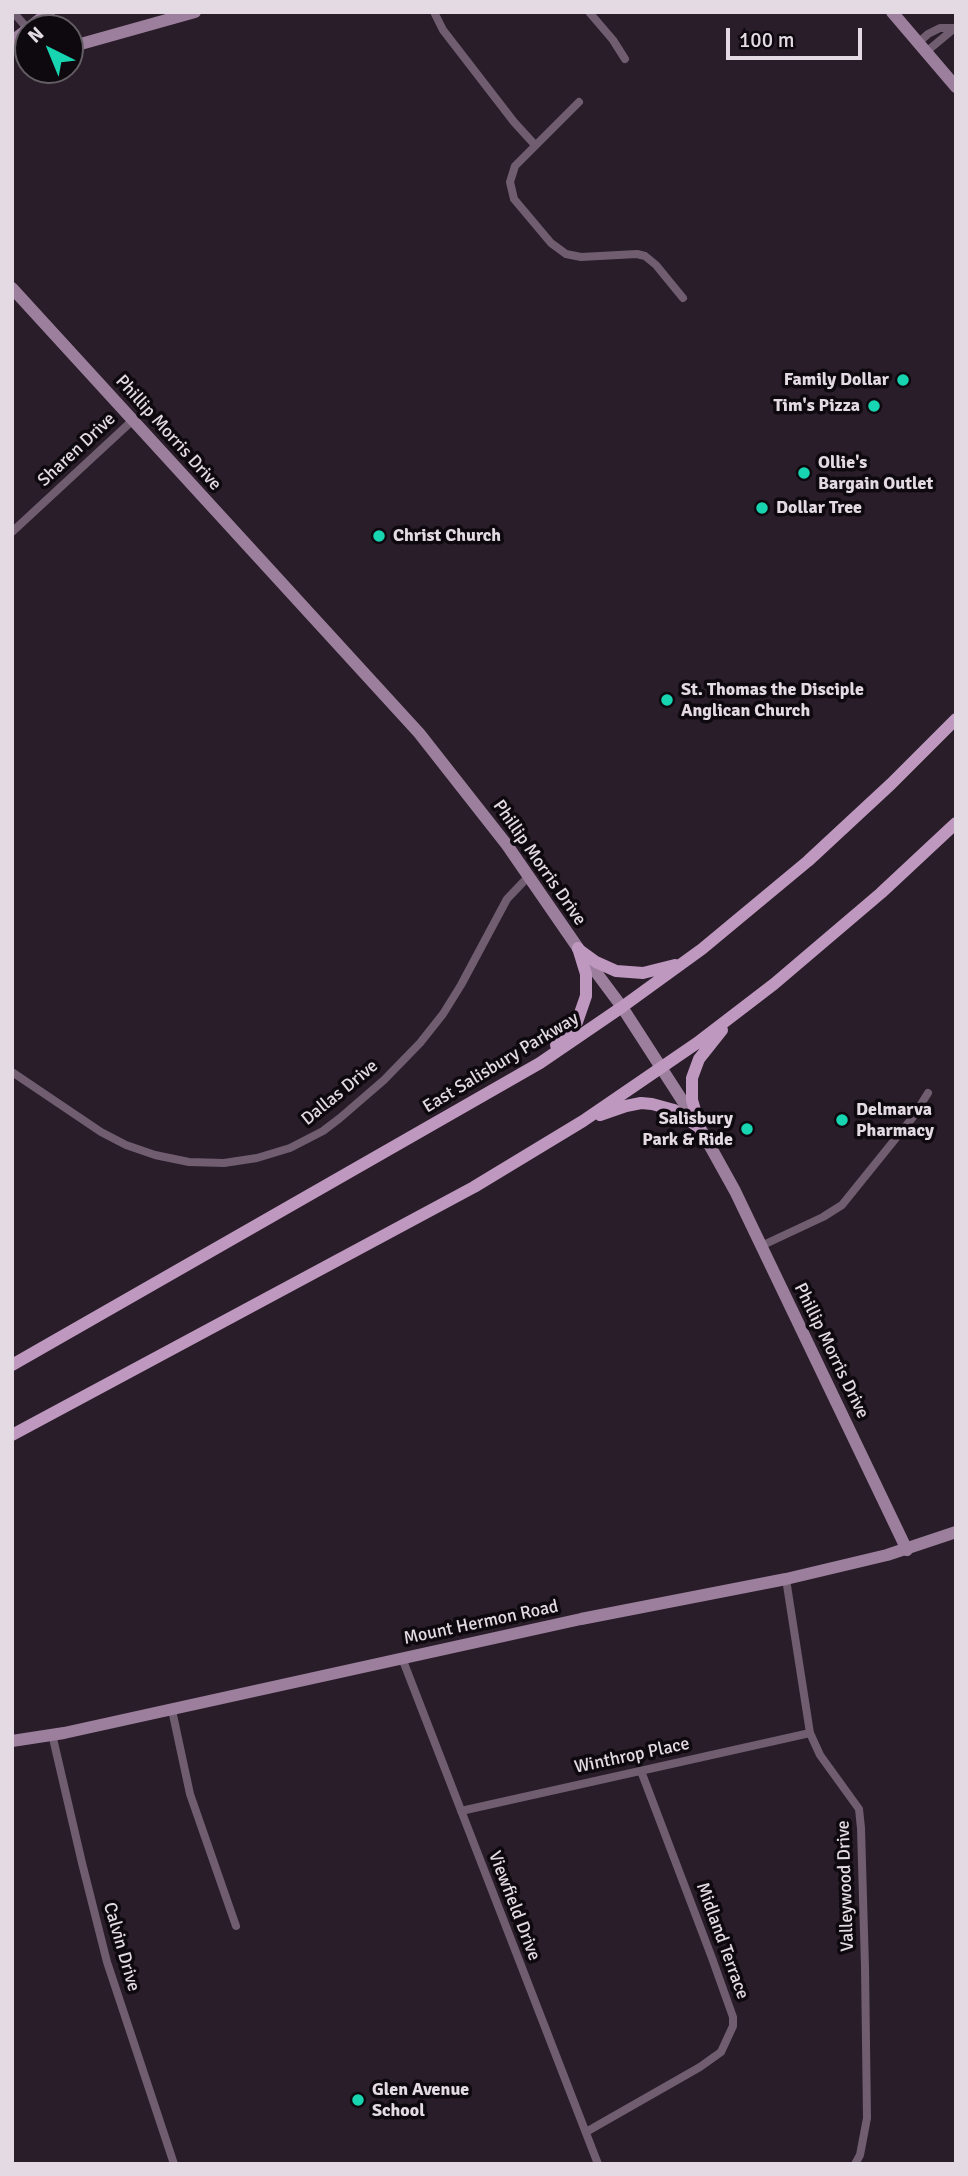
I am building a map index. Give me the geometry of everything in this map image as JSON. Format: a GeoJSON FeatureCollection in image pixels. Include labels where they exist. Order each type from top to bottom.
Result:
{"type":"FeatureCollection","features":[{"type":"Feature","properties":{"kind":"main road","name":"East Salisbury Parkway"},"geometry":{"type":"LineString","coordinates":[[12,1365],[540,1063],[622,1007],[685,961],[808,861],[956,719]]}},
{"type":"Feature","properties":{"kind":"main road"},"geometry":{"type":"LineString","coordinates":[[12,1435],[474,1187],[583,1121],[732,1017],[845,925],[956,823]]}},
{"type":"Feature","properties":{"kind":"main road"},"geometry":{"type":"LineString","coordinates":[[578,948],[606,968],[624,972],[643,973],[685,961]]}},
{"type":"Feature","properties":{"kind":"main road"},"geometry":{"type":"LineString","coordinates":[[540,1063],[577,1022],[583,1010],[588,985],[578,948]]}},
{"type":"Feature","properties":{"kind":"main road"},"geometry":{"type":"LineString","coordinates":[[700,1128],[692,1100],[692,1078],[707,1048],[732,1017]]}},
{"type":"Feature","properties":{"kind":"main road"},"geometry":{"type":"LineString","coordinates":[[583,1121],[641,1103],[665,1106],[700,1128]]}},
{"type":"Feature","properties":{"kind":"street"},"geometry":{"type":"LineString","coordinates":[[84,43],[195,12]]}},
{"type":"Feature","properties":{"kind":"street"},"geometry":{"type":"LineString","coordinates":[[434,12],[443,30],[535,145]]}},
{"type":"Feature","properties":{"kind":"street"},"geometry":{"type":"LineString","coordinates":[[590,12],[625,59]]}},
{"type":"Feature","properties":{"kind":"street"},"geometry":{"type":"LineString","coordinates":[[892,12],[956,87]]}},
{"type":"Feature","properties":{"kind":"street"},"geometry":{"type":"LineString","coordinates":[[922,47],[954,28]]}},
{"type":"Feature","properties":{"kind":"street"},"geometry":{"type":"LineString","coordinates":[[579,102],[515,166],[510,182],[514,199],[551,243],[572,257],[637,254],[645,256],[656,265],[683,298]]}},
{"type":"Feature","properties":{"kind":"street","name":"Phillip Morris Drive"},"geometry":{"type":"LineString","coordinates":[[12,288],[419,733],[471,798],[622,1007],[700,1128],[735,1191],[907,1550]]}},
{"type":"Feature","properties":{"kind":"street","name":"Sharen Drive"},"geometry":{"type":"LineString","coordinates":[[12,532],[133,420]]}},
{"type":"Feature","properties":{"kind":"street","name":"Dallas Drive"},"geometry":{"type":"LineString","coordinates":[[12,1072],[102,1132],[126,1145],[155,1155],[189,1162],[224,1163],[257,1158],[290,1148],[323,1131],[340,1118],[384,1080],[420,1043],[461,985],[507,899],[528,877]]}},
{"type":"Feature","properties":{"kind":"street"},"geometry":{"type":"LineString","coordinates":[[761,1246],[823,1217],[842,1205],[913,1117],[928,1093]]}},
{"type":"Feature","properties":{"kind":"street","name":"Mount Hermon Road"},"geometry":{"type":"LineString","coordinates":[[12,1741],[172,1710],[580,1619],[786,1579],[907,1550],[956,1532]]}},
{"type":"Feature","properties":{"kind":"street","name":"Valleywood Drive"},"geometry":{"type":"LineString","coordinates":[[786,1579],[810,1734],[820,1755],[859,1809],[867,2118],[860,2155],[855,2164]]}},
{"type":"Feature","properties":{"kind":"street","name":"Viewfield Drive"},"geometry":{"type":"LineString","coordinates":[[402,1658],[598,2164]]}},
{"type":"Feature","properties":{"kind":"street"},"geometry":{"type":"LineString","coordinates":[[172,1710],[190,1794],[236,1926]]}},
{"type":"Feature","properties":{"kind":"street","name":"Calvin Drive"},"geometry":{"type":"LineString","coordinates":[[52,1734],[100,1938],[174,2164]]}},
{"type":"Feature","properties":{"kind":"street","name":"Winthrop Place"},"geometry":{"type":"LineString","coordinates":[[461,1811],[810,1734]]}},
{"type":"Feature","properties":{"kind":"street","name":"Midland Terrace"},"geometry":{"type":"LineString","coordinates":[[586,2132],[700,2067],[721,2052],[733,2026],[733,2017],[712,1958],[641,1771]]}},
{"type":"Feature","properties":{"kind":"place","name":"Family Dollar"},"geometry":{"type":"Point","coordinates":[903,380]}},
{"type":"Feature","properties":{"kind":"place","name":"Tim's Pizza"},"geometry":{"type":"Point","coordinates":[874,406]}},
{"type":"Feature","properties":{"kind":"place","name":"Ollie's Bargain Outlet"},"geometry":{"type":"Point","coordinates":[804,473]}},
{"type":"Feature","properties":{"kind":"place","name":"Dollar Tree"},"geometry":{"type":"Point","coordinates":[762,508]}},
{"type":"Feature","properties":{"kind":"place","name":"Christ Church"},"geometry":{"type":"Point","coordinates":[379,536]}},
{"type":"Feature","properties":{"kind":"place","name":"St. Thomas the Disciple Anglican Church"},"geometry":{"type":"Point","coordinates":[667,700]}},
{"type":"Feature","properties":{"kind":"place","name":"Delmarva Pharmacy"},"geometry":{"type":"Point","coordinates":[842,1120]}},
{"type":"Feature","properties":{"kind":"place","name":"Salisbury Park & Ride"},"geometry":{"type":"Point","coordinates":[747,1129]}},
{"type":"Feature","properties":{"kind":"place","name":"Glen Avenue School"},"geometry":{"type":"Point","coordinates":[358,2100]}}]}
